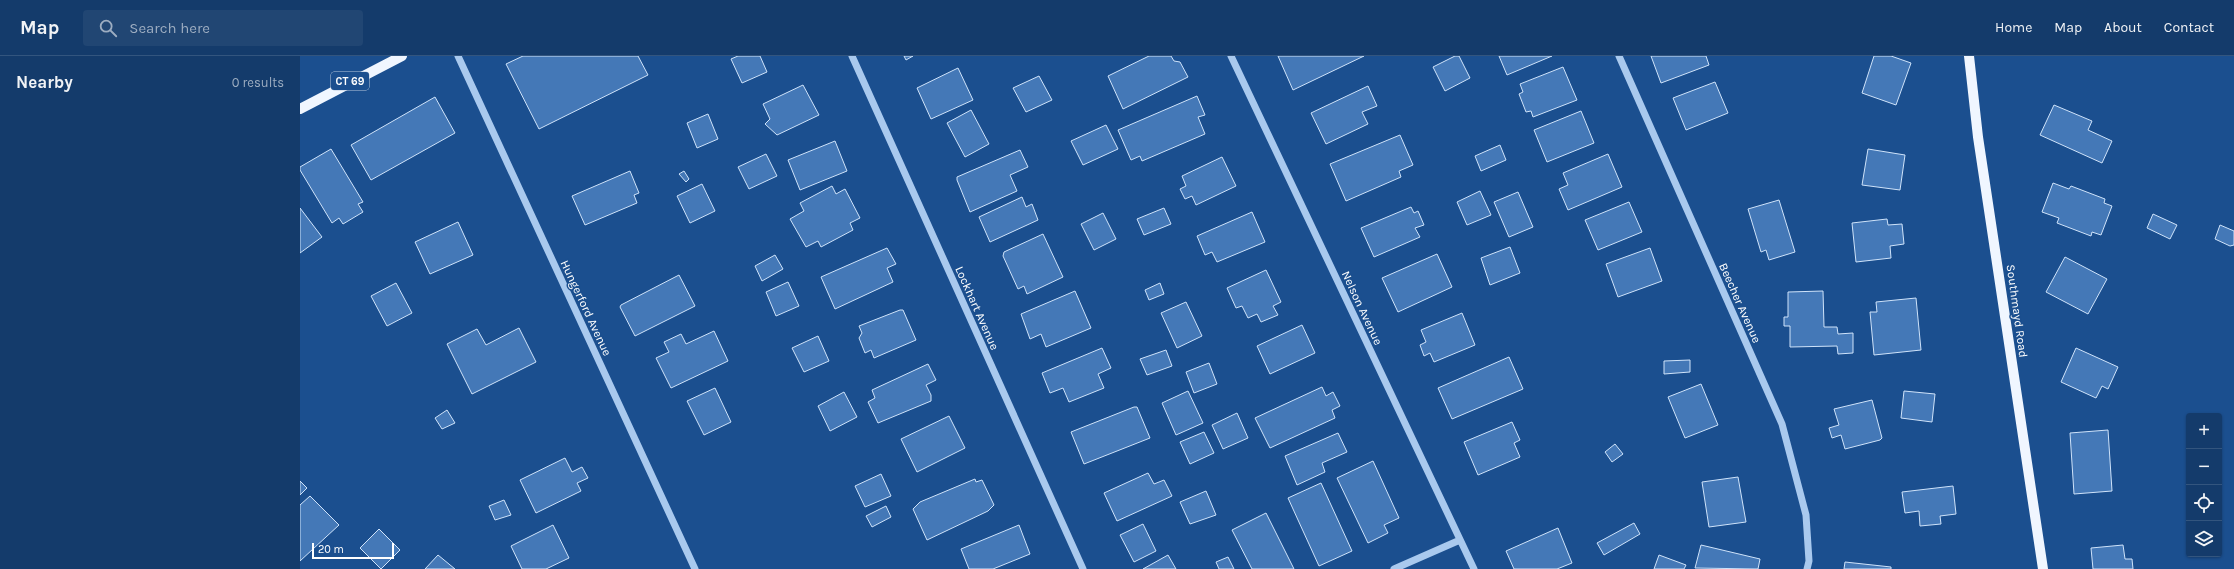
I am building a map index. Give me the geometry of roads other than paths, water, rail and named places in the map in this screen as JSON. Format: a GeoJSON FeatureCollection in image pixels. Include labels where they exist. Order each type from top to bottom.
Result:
{"type":"FeatureCollection","features":[{"type":"Feature","properties":{"kind":"main road","name":"CT 69"},"geometry":{"type":"LineString","coordinates":[[300,109],[402,56]]}},
{"type":"Feature","properties":{"kind":"main road","name":"Southmayd Road"},"geometry":{"type":"LineString","coordinates":[[1969,56],[1978,137],[2043,569]]}},
{"type":"Feature","properties":{"kind":"street","name":"Hungerford Avenue"},"geometry":{"type":"LineString","coordinates":[[458,56],[695,569]]}},
{"type":"Feature","properties":{"kind":"street","name":"Lockhart Avenue"},"geometry":{"type":"LineString","coordinates":[[852,56],[1083,569]]}},
{"type":"Feature","properties":{"kind":"street","name":"Nelson Avenue"},"geometry":{"type":"LineString","coordinates":[[1230,56],[1474,569]]}},
{"type":"Feature","properties":{"kind":"street","name":"Beecher Avenue"},"geometry":{"type":"LineString","coordinates":[[1618,56],[1782,424],[1806,515],[1809,561],[1807,569]]}},
{"type":"Feature","properties":{"kind":"street"},"geometry":{"type":"LineString","coordinates":[[1394,569],[1460,540]]}}]}
